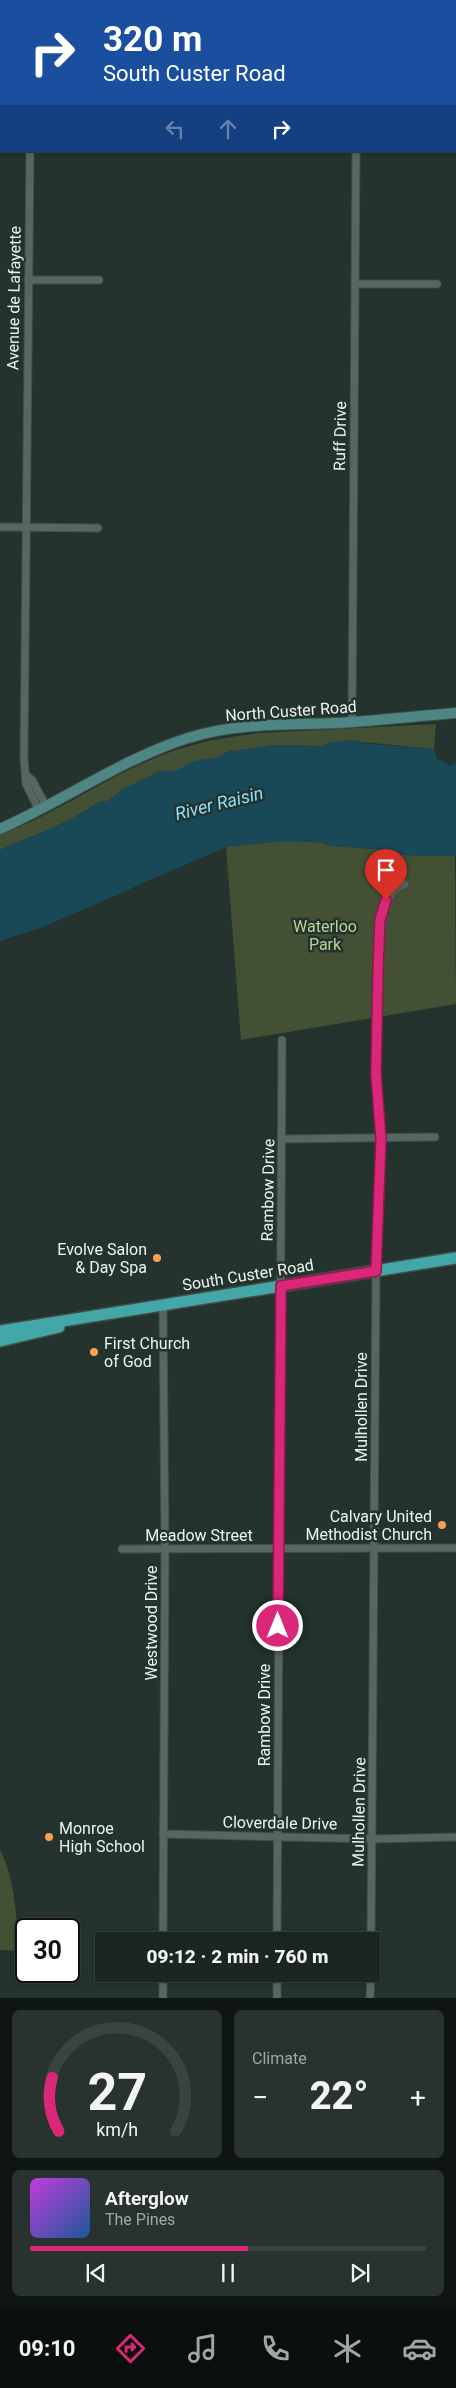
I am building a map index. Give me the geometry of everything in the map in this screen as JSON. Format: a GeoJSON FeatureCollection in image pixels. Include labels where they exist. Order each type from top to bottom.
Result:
{"type":"FeatureCollection","features":[{"type":"Feature","properties":{"kind":"main road","name":"South Custer Road"},"geometry":{"type":"LineString","coordinates":[[0,1331],[456,1258]]}},
{"type":"Feature","properties":{"kind":"main road","name":"South Custer Road"},"geometry":{"type":"LineString","coordinates":[[0,1341],[163,1305]]}},
{"type":"Feature","properties":{"kind":"street","name":"Avenue de Lafayette"},"geometry":{"type":"LineString","coordinates":[[30,152],[24,758],[26,776],[32,780],[43,808]]}},
{"type":"Feature","properties":{"kind":"street","name":"Ruff Drive"},"geometry":{"type":"LineString","coordinates":[[352,722],[356,152]]}},
{"type":"Feature","properties":{"kind":"street"},"geometry":{"type":"LineString","coordinates":[[28,280],[99,280]]}},
{"type":"Feature","properties":{"kind":"street"},"geometry":{"type":"LineString","coordinates":[[355,284],[437,284]]}},
{"type":"Feature","properties":{"kind":"street"},"geometry":{"type":"LineString","coordinates":[[0,528],[98,528]]}},
{"type":"Feature","properties":{"kind":"street","name":"North Custer Road"},"geometry":{"type":"LineString","coordinates":[[0,828],[165,747],[209,732],[236,727],[352,722],[456,714]]}},
{"type":"Feature","properties":{"kind":"street","name":"Mulhollen Drive"},"geometry":{"type":"LineString","coordinates":[[371,1932],[376,1271],[381,1139],[376,1074],[380,920],[386,900],[395,889],[405,884]]}},
{"type":"Feature","properties":{"kind":"street","name":"Rambow Drive"},"geometry":{"type":"LineString","coordinates":[[277,1932],[278,1549],[283,1138],[282,1040]]}},
{"type":"Feature","properties":{"kind":"street"},"geometry":{"type":"LineString","coordinates":[[283,1138],[436,1138]]}},
{"type":"Feature","properties":{"kind":"street","name":"Westwood Drive"},"geometry":{"type":"LineString","coordinates":[[163,1305],[165,1549],[163,1932]]}},
{"type":"Feature","properties":{"kind":"street","name":"Meadow Street"},"geometry":{"type":"LineString","coordinates":[[122,1549],[456,1548]]}},
{"type":"Feature","properties":{"kind":"street","name":"Cloverdale Drive"},"geometry":{"type":"LineString","coordinates":[[163,1834],[373,1839],[456,1837]]}},
{"type":"Feature","properties":{"kind":"street"},"geometry":{"type":"LineString","coordinates":[[163,1982],[163,1998]]}},
{"type":"Feature","properties":{"kind":"street"},"geometry":{"type":"LineString","coordinates":[[278,1982],[278,1998]]}},
{"type":"Feature","properties":{"kind":"street"},"geometry":{"type":"LineString","coordinates":[[370,1998],[371,1982]]}},
{"type":"Feature","properties":{"kind":"green space"},"geometry":{"type":"Polygon","coordinates":[[[436,724],[434,749],[362,742],[331,742],[322,746],[273,745],[227,752],[219,757],[188,765],[174,772],[167,770],[158,772],[120,791],[108,801],[99,802],[68,821],[0,850],[0,835],[45,815],[131,769],[186,747],[258,733],[436,724]]]}},
{"type":"Feature","properties":{"kind":"green space","name":"Waterloo Park"},"geometry":{"type":"Polygon","coordinates":[[[282,841],[318,842],[333,846],[375,849],[401,855],[455,856],[456,1004],[241,1040],[226,847],[282,841]]]}},
{"type":"Feature","properties":{"kind":"green space"},"geometry":{"type":"Polygon","coordinates":[[[0,1850],[9,1873],[16,1918],[15,1951],[0,1950],[0,1850]]]}},
{"type":"Feature","properties":{"kind":"water","name":"River Raisin"},"geometry":{"type":"Polygon","coordinates":[[[354,740],[370,744],[434,749],[437,759],[444,761],[449,766],[456,763],[456,856],[401,855],[375,849],[333,846],[318,842],[282,841],[226,847],[43,927],[0,941],[0,850],[68,821],[99,802],[108,801],[120,791],[158,772],[167,770],[174,772],[194,761],[219,757],[227,752],[273,745],[322,746],[331,742],[354,740]]]}},
{"type":"Feature","properties":{"kind":"place","name":"Evolve Salon & Day Spa"},"geometry":{"type":"Point","coordinates":[157,1258]}},
{"type":"Feature","properties":{"kind":"place","name":"First Church of God"},"geometry":{"type":"Point","coordinates":[94,1352]}},
{"type":"Feature","properties":{"kind":"place","name":"Calvary United Methodist Church"},"geometry":{"type":"Point","coordinates":[442,1525]}},
{"type":"Feature","properties":{"kind":"place","name":"Monroe High School"},"geometry":{"type":"Point","coordinates":[49,1837]}},
{"type":"Feature","properties":{"kind":"route"},"geometry":{"type":"LineString","coordinates":[[278,1626],[281,1286],[376,1271],[381,1139],[376,1074],[378,971],[380,920],[382,908],[386,900]]}}]}
